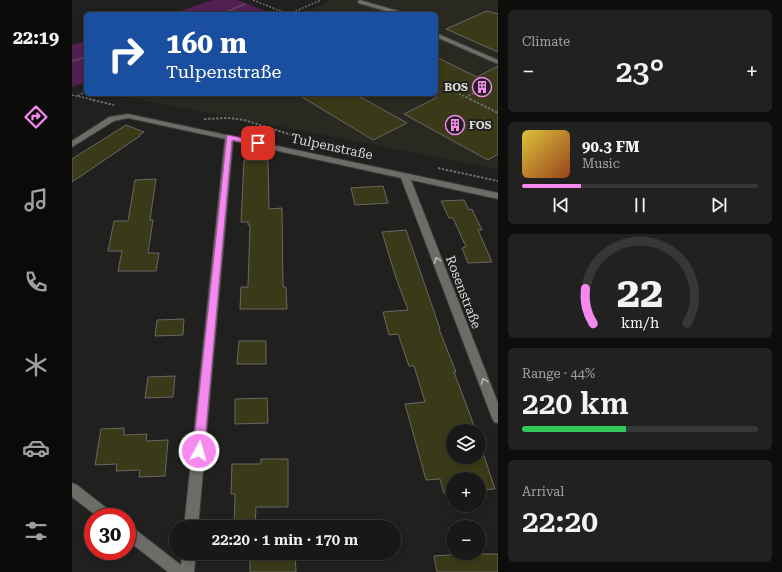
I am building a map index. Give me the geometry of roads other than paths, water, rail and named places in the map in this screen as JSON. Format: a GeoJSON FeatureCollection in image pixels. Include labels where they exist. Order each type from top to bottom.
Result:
{"type":"FeatureCollection","features":[{"type":"Feature","properties":{"kind":"street"},"geometry":{"type":"LineString","coordinates":[[360,2],[396,12]]}},
{"type":"Feature","properties":{"kind":"street"},"geometry":{"type":"LineString","coordinates":[[438,36],[498,62]]}},
{"type":"Feature","properties":{"kind":"street","name":"Tulpenstraße"},"geometry":{"type":"LineString","coordinates":[[72,145],[112,119],[128,116],[498,196]]}},
{"type":"Feature","properties":{"kind":"street"},"geometry":{"type":"LineString","coordinates":[[192,520],[229,137]]}},
{"type":"Feature","properties":{"kind":"street","name":"Rosenstraße"},"geometry":{"type":"LineString","coordinates":[[405,176],[498,418]]}},
{"type":"Feature","properties":{"kind":"street"},"geometry":{"type":"LineString","coordinates":[[72,489],[96,508]]}},
{"type":"Feature","properties":{"kind":"street"},"geometry":{"type":"LineString","coordinates":[[136,539],[179,572]]}},
{"type":"Feature","properties":{"kind":"street"},"geometry":{"type":"LineString","coordinates":[[187,572],[188,560]]}},
{"type":"Feature","properties":{"kind":"waterway"},"geometry":{"type":"LineString","coordinates":[[226,12],[245,4]]}},
{"type":"Feature","properties":{"kind":"waterway"},"geometry":{"type":"LineString","coordinates":[[72,61],[84,58]]}},
{"type":"Feature","properties":{"kind":"place","name":"BOS"},"geometry":{"type":"Point","coordinates":[482,87]}},
{"type":"Feature","properties":{"kind":"place","name":"FOS"},"geometry":{"type":"Point","coordinates":[455,125]}}]}
